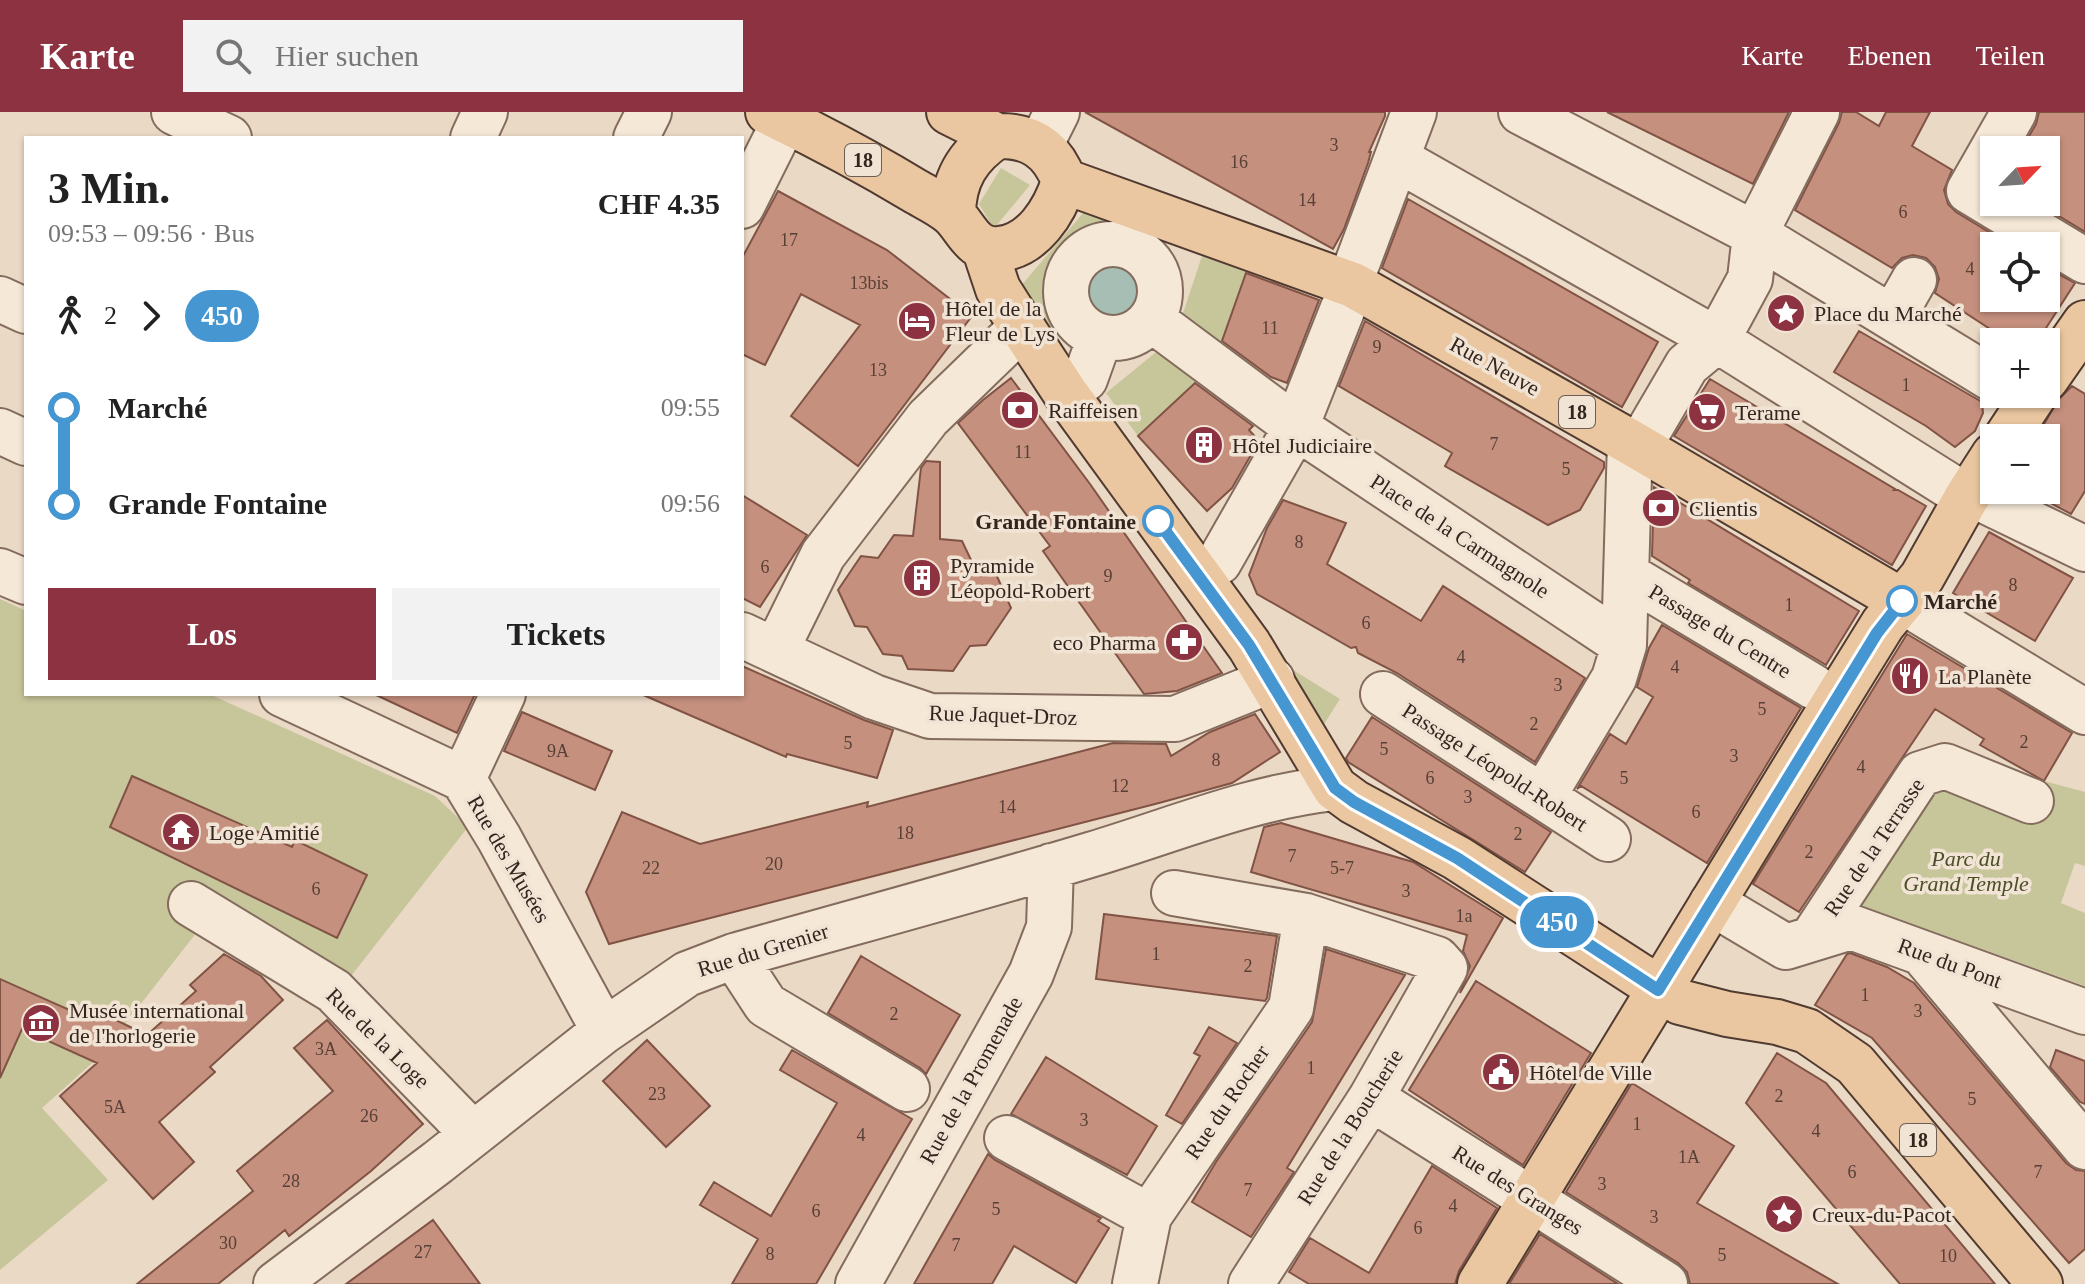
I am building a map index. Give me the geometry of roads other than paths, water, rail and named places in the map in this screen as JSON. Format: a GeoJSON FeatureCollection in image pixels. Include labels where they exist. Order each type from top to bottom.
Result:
{"type":"FeatureCollection","features":[{"type":"Feature","properties":{"kind":"main road"},"geometry":{"type":"LineString","coordinates":[[949,112],[997,136],[1027,139],[1048,129],[1051,155],[1064,181],[1058,199],[1039,228],[1012,245],[997,249],[984,247]]}},
{"type":"Feature","properties":{"kind":"main road","name":"18"},"geometry":{"type":"LineString","coordinates":[[776,116],[854,155],[953,215],[961,228],[984,247],[998,289],[1022,327],[1066,394],[1249,645],[1335,788],[1354,802],[1457,858],[1658,990],[1695,1007],[1777,1022],[1807,1031],[1842,1053],[1855,1064],[2040,1284]]}},
{"type":"Feature","properties":{"kind":"main road"},"geometry":{"type":"LineString","coordinates":[[953,215],[953,201],[961,173],[970,159],[997,136]]}},
{"type":"Feature","properties":{"kind":"main road","name":"Rue Neuve"},"geometry":{"type":"LineString","coordinates":[[1064,181],[1353,285],[1902,601]]}},
{"type":"Feature","properties":{"kind":"main road"},"geometry":{"type":"LineString","coordinates":[[2060,344],[2085,323]]}},
{"type":"Feature","properties":{"kind":"main road"},"geometry":{"type":"LineString","coordinates":[[1480,1284],[1530,1197],[1869,647],[1922,577],[1980,477]]}},
{"type":"Feature","properties":{"kind":"street"},"geometry":{"type":"LineString","coordinates":[[174,112],[225,136]]}},
{"type":"Feature","properties":{"kind":"street"},"geometry":{"type":"LineString","coordinates":[[474,136],[485,112]]}},
{"type":"Feature","properties":{"kind":"street"},"geometry":{"type":"LineString","coordinates":[[637,136],[649,112]]}},
{"type":"Feature","properties":{"kind":"street"},"geometry":{"type":"LineString","coordinates":[[1357,264],[1414,112]]}},
{"type":"Feature","properties":{"kind":"street"},"geometry":{"type":"LineString","coordinates":[[1521,112],[1755,234],[1904,298],[1980,362]]}},
{"type":"Feature","properties":{"kind":"street"},"geometry":{"type":"LineString","coordinates":[[1635,445],[1750,279],[1755,234],[1817,112]]}},
{"type":"Feature","properties":{"kind":"street"},"geometry":{"type":"LineString","coordinates":[[2014,112],[1969,191],[2085,261]]}},
{"type":"Feature","properties":{"kind":"street"},"geometry":{"type":"LineString","coordinates":[[744,201],[776,116]]}},
{"type":"Feature","properties":{"kind":"street"},"geometry":{"type":"LineString","coordinates":[[1397,159],[1702,352],[1929,452],[1968,495],[2085,549]]}},
{"type":"Feature","properties":{"kind":"street"},"geometry":{"type":"LineString","coordinates":[[1116,243],[1144,255],[1161,252],[1160,294],[1151,319],[1129,335],[1100,337],[1086,330],[1068,306],[1065,290],[1068,275],[1076,261],[1087,251],[1116,243]]}},
{"type":"Feature","properties":{"kind":"street"},"geometry":{"type":"LineString","coordinates":[[0,299],[24,310]]}},
{"type":"Feature","properties":{"kind":"street"},"geometry":{"type":"LineString","coordinates":[[1219,562],[1296,427],[1343,308]]}},
{"type":"Feature","properties":{"kind":"street","name":"Place de la Carmagnole"},"geometry":{"type":"LineString","coordinates":[[1151,319],[1296,427],[1624,645]]}},
{"type":"Feature","properties":{"kind":"street"},"geometry":{"type":"LineString","coordinates":[[759,643],[928,418],[1022,327]]}},
{"type":"Feature","properties":{"kind":"street"},"geometry":{"type":"LineString","coordinates":[[1085,379],[1100,337]]}},
{"type":"Feature","properties":{"kind":"street"},"geometry":{"type":"LineString","coordinates":[[0,431],[24,442]]}},
{"type":"Feature","properties":{"kind":"street","name":"Passage du Centre"},"geometry":{"type":"LineString","coordinates":[[1543,797],[1614,678],[1624,645],[1635,445]]}},
{"type":"Feature","properties":{"kind":"street"},"geometry":{"type":"LineString","coordinates":[[0,571],[24,581]]}},
{"type":"Feature","properties":{"kind":"street","name":"Passage du Centre"},"geometry":{"type":"LineString","coordinates":[[1627,575],[1814,687]]}},
{"type":"Feature","properties":{"kind":"street"},"geometry":{"type":"LineString","coordinates":[[1902,601],[2085,712]]}},
{"type":"Feature","properties":{"kind":"street","name":"Rue Jaquet-Droz"},"geometry":{"type":"LineString","coordinates":[[759,643],[874,697],[930,716],[1175,719],[1272,680]]}},
{"type":"Feature","properties":{"kind":"street","name":"Passage Léopold-Robert"},"geometry":{"type":"LineString","coordinates":[[1383,694],[1608,839]]}},
{"type":"Feature","properties":{"kind":"street","name":"Rue des Musées"},"geometry":{"type":"LineString","coordinates":[[292,696],[356,709],[463,779],[499,838],[604,1031]]}},
{"type":"Feature","properties":{"kind":"street"},"geometry":{"type":"LineString","coordinates":[[463,779],[502,696]]}},
{"type":"Feature","properties":{"kind":"street","name":"Rue de la Terrasse"},"geometry":{"type":"LineString","coordinates":[[1813,937],[1920,774],[1945,766],[2031,801]]}},
{"type":"Feature","properties":{"kind":"street","name":"Rue du Grenier"},"geometry":{"type":"LineString","coordinates":[[276,1284],[604,1031],[687,974],[734,956],[1051,866],[1254,802],[1335,788]]}},
{"type":"Feature","properties":{"kind":"street","name":"Rue de la Promenade"},"geometry":{"type":"LineString","coordinates":[[858,1284],[1031,974],[1049,927],[1051,866]]}},
{"type":"Feature","properties":{"kind":"street"},"geometry":{"type":"LineString","coordinates":[[1174,893],[1306,916]]}},
{"type":"Feature","properties":{"kind":"street","name":"Rue du Pont"},"geometry":{"type":"LineString","coordinates":[[1712,903],[1786,947],[1851,927],[2085,1012]]}},
{"type":"Feature","properties":{"kind":"street","name":"Rue de la Loge"},"geometry":{"type":"LineString","coordinates":[[191,904],[334,991],[473,1134]]}},
{"type":"Feature","properties":{"kind":"street","name":"Rue de la Boucherie"},"geometry":{"type":"LineString","coordinates":[[1251,1284],[1371,1098],[1445,968],[1437,959],[1306,916]]}},
{"type":"Feature","properties":{"kind":"street","name":"Rue du Rocher"},"geometry":{"type":"LineString","coordinates":[[1135,1284],[1149,1216],[1291,1008],[1306,916]]}},
{"type":"Feature","properties":{"kind":"street"},"geometry":{"type":"LineString","coordinates":[[1922,953],[2085,1147]]}},
{"type":"Feature","properties":{"kind":"street"},"geometry":{"type":"LineString","coordinates":[[734,956],[766,1005],[907,1089]]}},
{"type":"Feature","properties":{"kind":"street","name":"Rue des Granges"},"geometry":{"type":"LineString","coordinates":[[1371,1098],[1665,1284]]}},
{"type":"Feature","properties":{"kind":"street"},"geometry":{"type":"LineString","coordinates":[[1007,1138],[1149,1216]]}},
{"type":"Feature","properties":{"kind":"place","name":"Place du Marché"},"geometry":{"type":"Point","coordinates":[1786,313]}},
{"type":"Feature","properties":{"kind":"place","name":"Hôtel de la Fleur de Lys"},"geometry":{"type":"Point","coordinates":[917,321]}},
{"type":"Feature","properties":{"kind":"place","name":"Raiffeisen"},"geometry":{"type":"Point","coordinates":[1020,410]}},
{"type":"Feature","properties":{"kind":"place","name":"Terame"},"geometry":{"type":"Point","coordinates":[1707,412]}},
{"type":"Feature","properties":{"kind":"place","name":"Hôtel Judiciaire"},"geometry":{"type":"Point","coordinates":[1204,445]}},
{"type":"Feature","properties":{"kind":"place","name":"Clientis"},"geometry":{"type":"Point","coordinates":[1661,508]}},
{"type":"Feature","properties":{"kind":"place","name":"Grande Fontaine"},"geometry":{"type":"Point","coordinates":[1158,521]}},
{"type":"Feature","properties":{"kind":"place","name":"Pyramide Léopold-Robert"},"geometry":{"type":"Point","coordinates":[922,578]}},
{"type":"Feature","properties":{"kind":"place","name":"Marché"},"geometry":{"type":"Point","coordinates":[1902,601]}},
{"type":"Feature","properties":{"kind":"place","name":"eco Pharma"},"geometry":{"type":"Point","coordinates":[1184,642]}},
{"type":"Feature","properties":{"kind":"place","name":"La Planète"},"geometry":{"type":"Point","coordinates":[1910,676]}},
{"type":"Feature","properties":{"kind":"place","name":"Loge Amitié"},"geometry":{"type":"Point","coordinates":[181,832]}},
{"type":"Feature","properties":{"kind":"place","name":"Musée international de l'horlogerie"},"geometry":{"type":"Point","coordinates":[41,1023]}},
{"type":"Feature","properties":{"kind":"place","name":"Hôtel de Ville"},"geometry":{"type":"Point","coordinates":[1501,1072]}},
{"type":"Feature","properties":{"kind":"place","name":"Creux-du-Pacot"},"geometry":{"type":"Point","coordinates":[1784,1214]}},
{"type":"Feature","properties":{"kind":"park label","name":"Parc du Grand Temple"},"geometry":{"type":"Point","coordinates":[1966,870]}}]}
